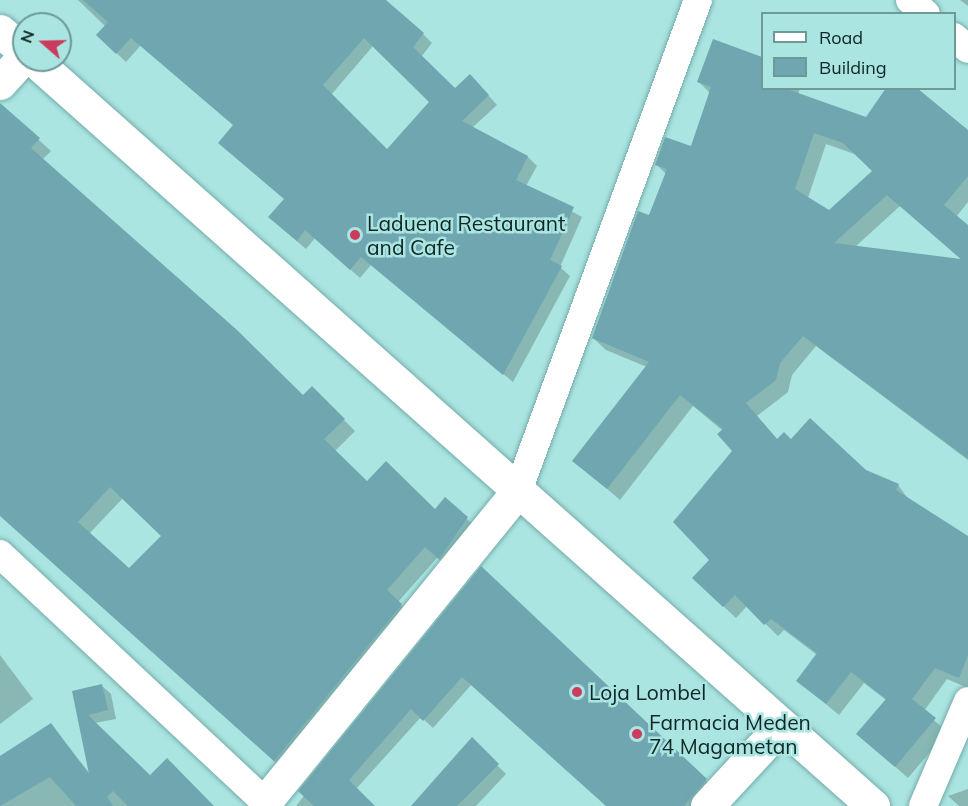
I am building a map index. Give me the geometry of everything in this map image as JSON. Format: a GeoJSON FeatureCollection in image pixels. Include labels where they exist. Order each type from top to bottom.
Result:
{"type":"FeatureCollection","features":[{"type":"Feature","properties":{"kind":"street"},"geometry":{"type":"LineString","coordinates":[[0,554],[267,804],[518,491],[698,0]]}},
{"type":"Feature","properties":{"kind":"street"},"geometry":{"type":"LineString","coordinates":[[910,0],[924,12]]}},
{"type":"Feature","properties":{"kind":"street"},"geometry":{"type":"LineString","coordinates":[[0,31],[12,41]]}},
{"type":"Feature","properties":{"kind":"street"},"geometry":{"type":"LineString","coordinates":[[956,39],[968,49]]}},
{"type":"Feature","properties":{"kind":"street"},"geometry":{"type":"LineString","coordinates":[[0,83],[12,70]]}},
{"type":"Feature","properties":{"kind":"street"},"geometry":{"type":"LineString","coordinates":[[47,72],[780,726],[873,806]]}},
{"type":"Feature","properties":{"kind":"street"},"geometry":{"type":"LineString","coordinates":[[923,806],[968,701]]}},
{"type":"Feature","properties":{"kind":"street"},"geometry":{"type":"LineString","coordinates":[[707,806],[780,726]]}},
{"type":"Feature","properties":{"kind":"building"},"geometry":{"type":"Polygon","coordinates":[[[83,0],[386,0],[424,33],[413,47],[455,88],[470,74],[489,95],[462,121],[528,156],[516,180],[574,207],[550,260],[562,266],[503,375],[361,257],[350,270],[305,230],[297,241],[268,217],[284,199],[218,143],[233,125],[131,38],[116,54],[96,35],[108,22],[83,0]],[[364,38],[323,85],[387,149],[429,102],[364,38]]]}},
{"type":"Feature","properties":{"kind":"building"},"geometry":{"type":"Polygon","coordinates":[[[713,39],[761,57],[761,90],[790,90],[866,117],[885,90],[919,90],[968,130],[968,176],[944,205],[968,225],[968,459],[803,336],[780,363],[776,380],[746,403],[777,439],[784,432],[791,439],[810,418],[866,470],[899,484],[896,490],[968,536],[968,655],[959,678],[935,668],[912,699],[936,718],[895,767],[856,734],[886,699],[851,672],[826,704],[796,681],[817,653],[771,619],[764,625],[735,595],[723,607],[692,578],[709,560],[673,522],[732,451],[717,434],[723,429],[680,395],[607,489],[572,461],[649,362],[592,338],[638,211],[649,215],[667,169],[655,165],[665,137],[691,146],[711,87],[697,82],[713,39]],[[814,133],[795,189],[829,210],[872,171],[843,143],[814,133]],[[887,195],[834,243],[961,259],[887,195]]]}},
{"type":"Feature","properties":{"kind":"building"},"geometry":{"type":"Polygon","coordinates":[[[0,103],[40,138],[31,148],[237,330],[303,395],[312,386],[345,419],[324,439],[367,481],[386,461],[435,509],[445,497],[468,517],[439,559],[425,547],[387,590],[402,604],[274,761],[0,516],[0,103]],[[110,487],[78,522],[129,568],[161,536],[110,487]]]}},
{"type":"Feature","properties":{"kind":"building"},"geometry":{"type":"Polygon","coordinates":[[[481,566],[707,779],[684,806],[606,806],[462,677],[423,721],[411,709],[349,780],[375,806],[314,806],[298,791],[481,566]]]}},
{"type":"Feature","properties":{"kind":"building"},"geometry":{"type":"Polygon","coordinates":[[[102,684],[108,710],[88,715],[150,775],[167,758],[214,806],[128,806],[113,791],[107,797],[113,806],[76,806],[50,777],[0,806],[0,756],[51,723],[89,774],[72,691],[102,684]]]}},
{"type":"Feature","properties":{"kind":"building"},"geometry":{"type":"Polygon","coordinates":[[[472,737],[499,764],[457,806],[411,806],[472,737]]]}},
{"type":"Feature","properties":{"kind":"place","name":"Laduena Restaurant and Cafe"},"geometry":{"type":"Point","coordinates":[355,235]}},
{"type":"Feature","properties":{"kind":"place","name":"Loja Lombel"},"geometry":{"type":"Point","coordinates":[577,692]}},
{"type":"Feature","properties":{"kind":"place","name":"Farmacia Meden 74 Magametan"},"geometry":{"type":"Point","coordinates":[637,734]}}]}
